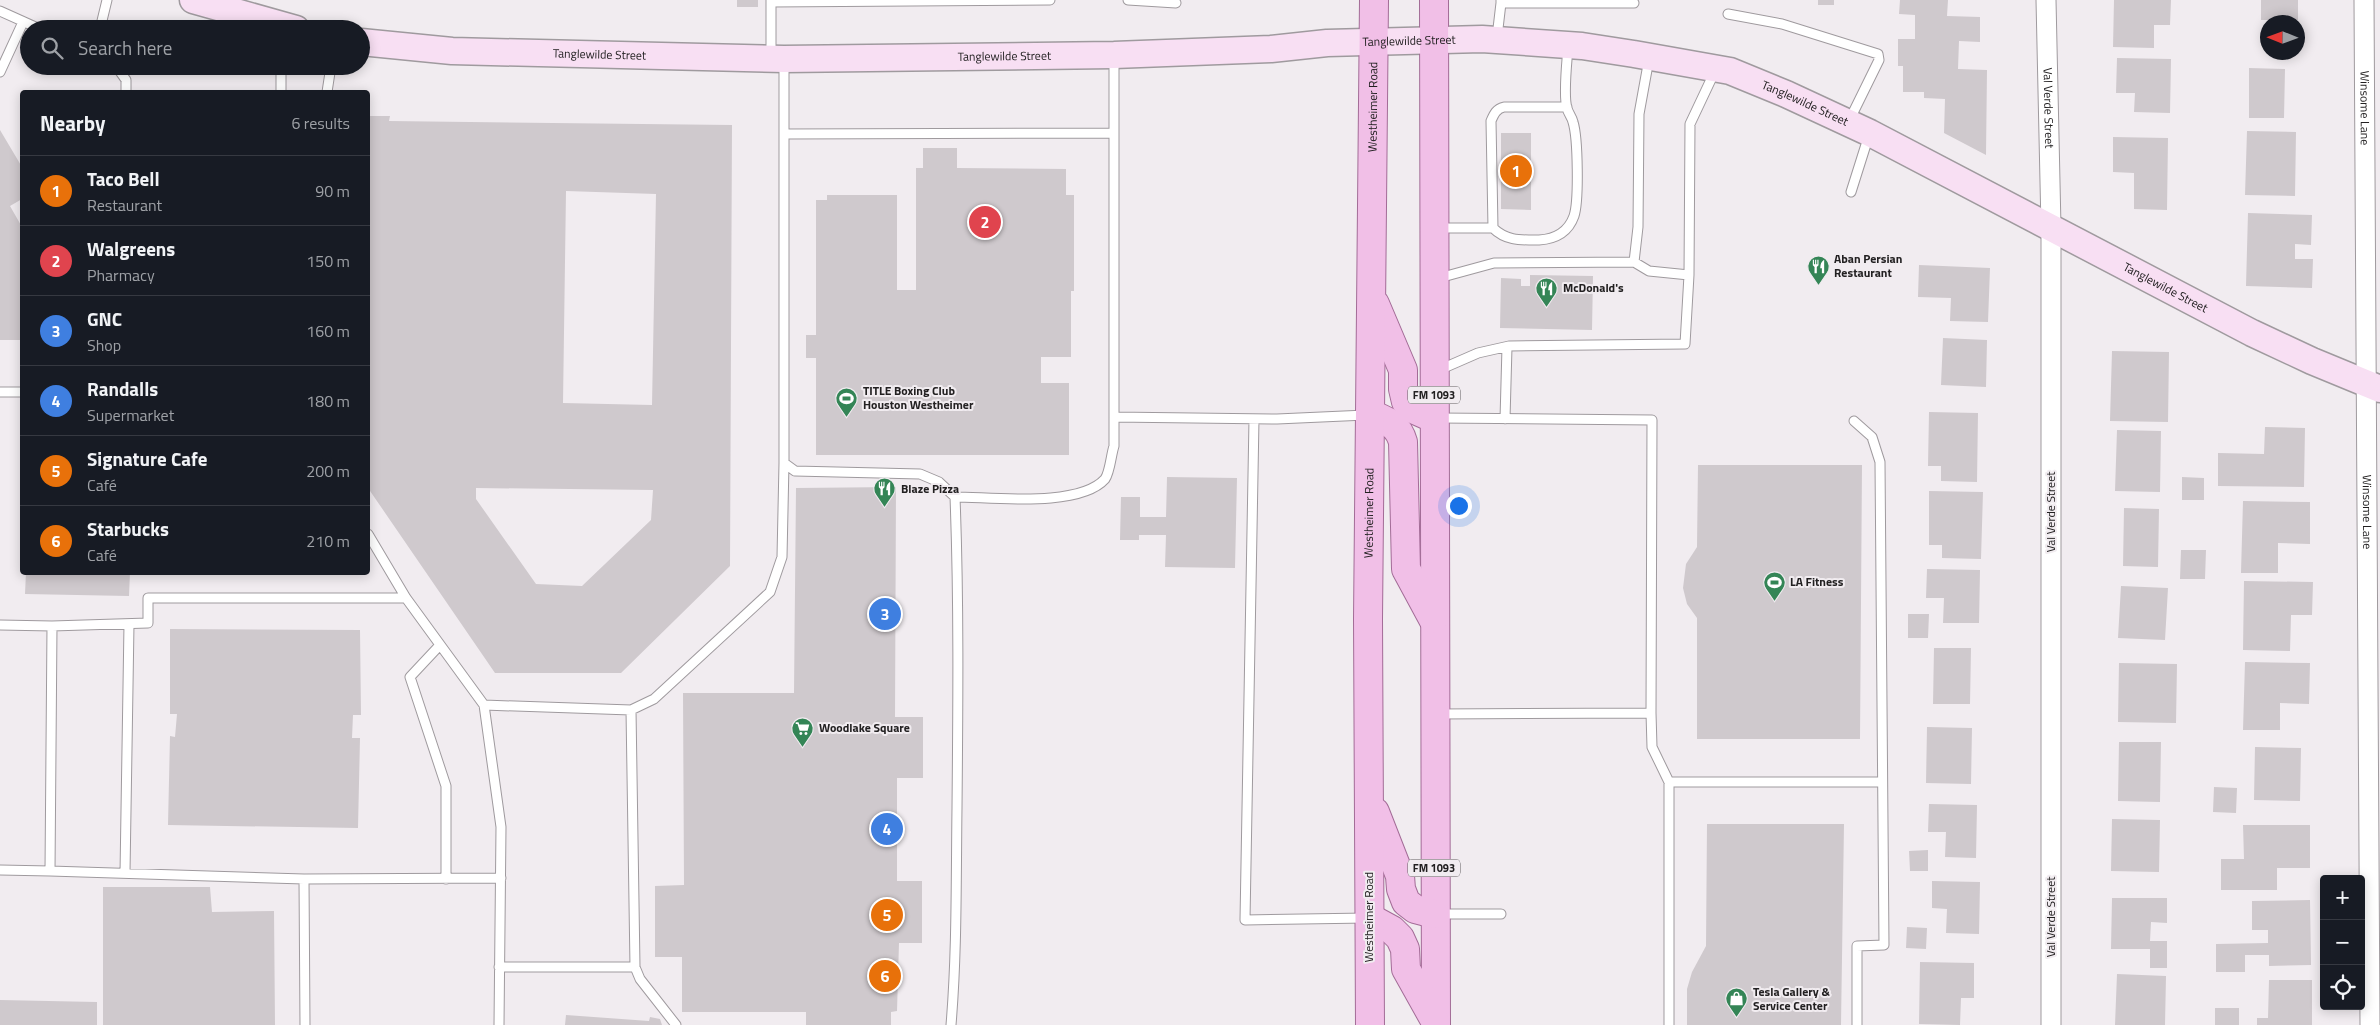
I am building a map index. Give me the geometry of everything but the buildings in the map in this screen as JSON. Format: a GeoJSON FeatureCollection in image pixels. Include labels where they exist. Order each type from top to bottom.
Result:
{"type":"FeatureCollection","features":[{"type":"Feature","properties":{"kind":"main road","name":"Westheimer Road"},"geometry":{"type":"LineString","coordinates":[[1370,1025],[1368,620],[1374,0]]}},
{"type":"Feature","properties":{"kind":"main road","name":"FM 1093"},"geometry":{"type":"LineString","coordinates":[[1434,0],[1435,279],[1433,418],[1436,1024]]}},
{"type":"Feature","properties":{"kind":"main road"},"geometry":{"type":"LineString","coordinates":[[1371,294],[1403,370],[1403,390],[1406,402],[1415,410],[1433,418]]}},
{"type":"Feature","properties":{"kind":"main road"},"geometry":{"type":"LineString","coordinates":[[1371,414],[1394,424],[1404,442],[1406,569],[1434,620]]}},
{"type":"Feature","properties":{"kind":"main road"},"geometry":{"type":"LineString","coordinates":[[1369,797],[1400,876],[1401,889],[1406,902],[1415,909],[1434,914]]}},
{"type":"Feature","properties":{"kind":"main road"},"geometry":{"type":"LineString","coordinates":[[1370,918],[1392,930],[1400,938],[1405,949],[1406,969],[1436,1024]]}},
{"type":"Feature","properties":{"kind":"street"},"geometry":{"type":"LineString","coordinates":[[193,0],[264,20]]}},
{"type":"Feature","properties":{"kind":"street","name":"Val Verde Street"},"geometry":{"type":"LineString","coordinates":[[2046,0],[2051,227],[2051,1025]]}},
{"type":"Feature","properties":{"kind":"street","name":"Winsome Lane"},"geometry":{"type":"LineString","coordinates":[[2364,0],[2374,387],[2370,1025]]}},
{"type":"Feature","properties":{"kind":"street","name":"Tanglewilde Street"},"geometry":{"type":"LineString","coordinates":[[370,43],[452,51],[777,58],[1114,55],[1271,49],[1327,43],[1497,40],[1568,45],[1649,56],[1730,71],[1786,94],[1859,128],[2252,332],[2374,387]]}},
{"type":"Feature","properties":{"kind":"lane"},"geometry":{"type":"LineString","coordinates":[[102,20],[107,0]]}},
{"type":"Feature","properties":{"kind":"lane"},"geometry":{"type":"LineString","coordinates":[[484,705],[631,710],[654,699],[770,592],[782,557],[785,134],[771,1],[1050,0]]}},
{"type":"Feature","properties":{"kind":"lane"},"geometry":{"type":"LineString","coordinates":[[1128,0],[1176,3]]}},
{"type":"Feature","properties":{"kind":"lane"},"geometry":{"type":"LineString","coordinates":[[1497,40],[1501,2],[1634,3]]}},
{"type":"Feature","properties":{"kind":"lane"},"geometry":{"type":"LineString","coordinates":[[0,11],[20,21]]}},
{"type":"Feature","properties":{"kind":"lane"},"geometry":{"type":"LineString","coordinates":[[1728,14],[1782,24],[1878,54],[1879,60],[1859,128],[1851,192]]}},
{"type":"Feature","properties":{"kind":"lane"},"geometry":{"type":"LineString","coordinates":[[0,72],[20,29]]}},
{"type":"Feature","properties":{"kind":"lane"},"geometry":{"type":"LineString","coordinates":[[1566,107],[1504,107],[1498,109],[1494,114],[1491,121],[1493,228],[1500,235],[1512,240],[1553,240],[1564,231],[1574,216],[1576,136],[1573,120],[1566,107],[1568,45]]}},
{"type":"Feature","properties":{"kind":"lane"},"geometry":{"type":"LineString","coordinates":[[784,463],[795,471],[920,474],[939,482],[955,497],[1063,498],[1089,491],[1106,478],[1114,446],[1114,55]]}},
{"type":"Feature","properties":{"kind":"lane"},"geometry":{"type":"LineString","coordinates":[[1634,262],[1638,227],[1640,114],[1649,56]]}},
{"type":"Feature","properties":{"kind":"lane"},"geometry":{"type":"LineString","coordinates":[[1434,372],[1478,354],[1507,347],[1685,344],[1689,275],[1690,124],[1716,68]]}},
{"type":"Feature","properties":{"kind":"lane"},"geometry":{"type":"LineString","coordinates":[[122,75],[126,80],[126,90]]}},
{"type":"Feature","properties":{"kind":"lane"},"geometry":{"type":"LineString","coordinates":[[281,75],[281,90]]}},
{"type":"Feature","properties":{"kind":"lane"},"geometry":{"type":"LineString","coordinates":[[327,90],[330,75]]}},
{"type":"Feature","properties":{"kind":"lane"},"geometry":{"type":"LineString","coordinates":[[785,134],[1114,133]]}},
{"type":"Feature","properties":{"kind":"lane"},"geometry":{"type":"LineString","coordinates":[[1435,228],[1493,228]]}},
{"type":"Feature","properties":{"kind":"lane"},"geometry":{"type":"LineString","coordinates":[[1435,279],[1494,263],[1634,262],[1649,271],[1689,275]]}},
{"type":"Feature","properties":{"kind":"lane"},"geometry":{"type":"LineString","coordinates":[[1505,419],[1507,347]]}},
{"type":"Feature","properties":{"kind":"lane"},"geometry":{"type":"LineString","coordinates":[[0,392],[20,392]]}},
{"type":"Feature","properties":{"kind":"lane"},"geometry":{"type":"LineString","coordinates":[[1114,417],[1254,419],[1371,414]]}},
{"type":"Feature","properties":{"kind":"lane"},"geometry":{"type":"LineString","coordinates":[[1433,418],[1652,420],[1651,712],[1652,747],[1669,782],[1669,1025]]}},
{"type":"Feature","properties":{"kind":"lane"},"geometry":{"type":"LineString","coordinates":[[1254,419],[1245,920],[1370,918]]}},
{"type":"Feature","properties":{"kind":"lane"},"geometry":{"type":"LineString","coordinates":[[1854,421],[1872,437],[1880,462],[1884,946],[1857,946],[1857,1025]]}},
{"type":"Feature","properties":{"kind":"lane"},"geometry":{"type":"LineString","coordinates":[[951,1025],[955,979],[957,782],[958,592],[955,497]]}},
{"type":"Feature","properties":{"kind":"lane"},"geometry":{"type":"LineString","coordinates":[[370,537],[406,598],[484,705],[501,826],[499,1025]]}},
{"type":"Feature","properties":{"kind":"lane"},"geometry":{"type":"LineString","coordinates":[[0,624],[52,626],[148,623],[148,598],[406,598]]}},
{"type":"Feature","properties":{"kind":"lane"},"geometry":{"type":"LineString","coordinates":[[125,873],[129,624]]}},
{"type":"Feature","properties":{"kind":"lane"},"geometry":{"type":"LineString","coordinates":[[50,871],[52,626]]}},
{"type":"Feature","properties":{"kind":"lane"},"geometry":{"type":"LineString","coordinates":[[440,645],[410,677],[446,786],[446,878]]}},
{"type":"Feature","properties":{"kind":"lane"},"geometry":{"type":"LineString","coordinates":[[631,710],[635,967],[640,980],[676,1025]]}},
{"type":"Feature","properties":{"kind":"lane"},"geometry":{"type":"LineString","coordinates":[[1434,714],[1651,712]]}},
{"type":"Feature","properties":{"kind":"lane"},"geometry":{"type":"LineString","coordinates":[[1669,782],[1882,782]]}},
{"type":"Feature","properties":{"kind":"lane"},"geometry":{"type":"LineString","coordinates":[[0,870],[304,879],[501,878]]}},
{"type":"Feature","properties":{"kind":"lane"},"geometry":{"type":"LineString","coordinates":[[304,879],[305,1025]]}},
{"type":"Feature","properties":{"kind":"lane"},"geometry":{"type":"LineString","coordinates":[[1434,914],[1501,914]]}},
{"type":"Feature","properties":{"kind":"lane"},"geometry":{"type":"LineString","coordinates":[[499,967],[635,967]]}},
{"type":"Feature","properties":{"kind":"place","name":"Taco Bell"},"geometry":{"type":"Point","coordinates":[1516,171]}},
{"type":"Feature","properties":{"kind":"place","name":"Walgreens"},"geometry":{"type":"Point","coordinates":[985,222]}},
{"type":"Feature","properties":{"kind":"place","name":"Aban Persian Restaurant"},"geometry":{"type":"Point","coordinates":[1818,285]}},
{"type":"Feature","properties":{"kind":"place","name":"McDonald's"},"geometry":{"type":"Point","coordinates":[1547,307]}},
{"type":"Feature","properties":{"kind":"place","name":"TITLE Boxing Club Houston Westheimer"},"geometry":{"type":"Point","coordinates":[847,417]}},
{"type":"Feature","properties":{"kind":"place","name":"Blaze Pizza"},"geometry":{"type":"Point","coordinates":[885,508]}},
{"type":"Feature","properties":{"kind":"place","name":"LA Fitness"},"geometry":{"type":"Point","coordinates":[1774,601]}},
{"type":"Feature","properties":{"kind":"place","name":"GNC"},"geometry":{"type":"Point","coordinates":[885,614]}},
{"type":"Feature","properties":{"kind":"place","name":"Woodlake Square"},"geometry":{"type":"Point","coordinates":[803,747]}},
{"type":"Feature","properties":{"kind":"place","name":"Randalls"},"geometry":{"type":"Point","coordinates":[887,829]}},
{"type":"Feature","properties":{"kind":"place","name":"Signature Cafe"},"geometry":{"type":"Point","coordinates":[887,915]}},
{"type":"Feature","properties":{"kind":"place","name":"Starbucks"},"geometry":{"type":"Point","coordinates":[885,976]}},
{"type":"Feature","properties":{"kind":"place","name":"Tesla Gallery & Service Center"},"geometry":{"type":"Point","coordinates":[1737,1018]}}]}
